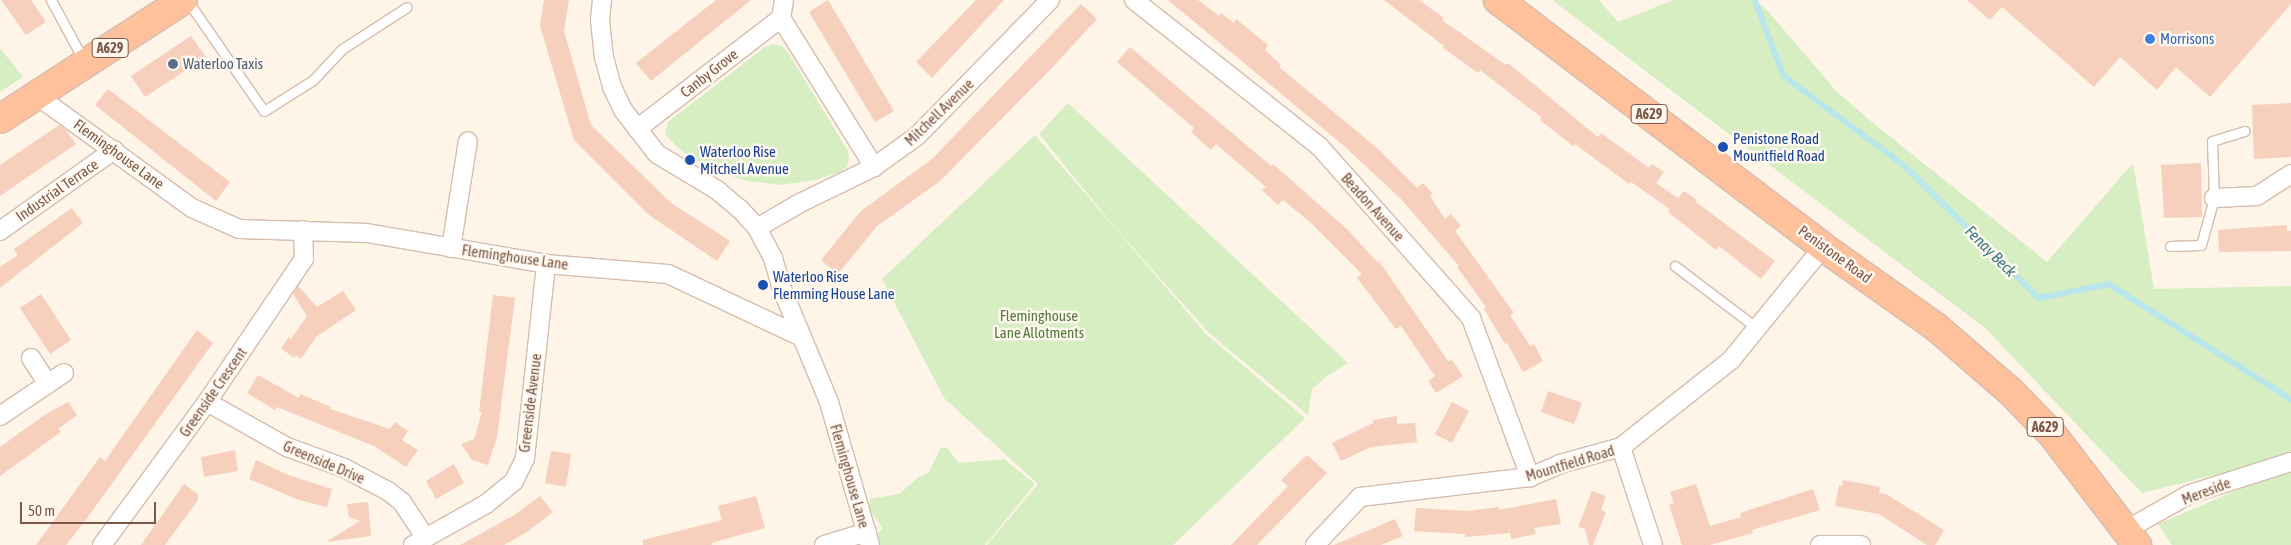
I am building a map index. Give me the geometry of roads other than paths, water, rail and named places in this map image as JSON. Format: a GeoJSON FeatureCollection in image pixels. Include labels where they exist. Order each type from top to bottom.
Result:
{"type":"FeatureCollection","features":[{"type":"Feature","properties":{"kind":"highway","name":"A629"},"geometry":{"type":"LineString","coordinates":[[0,119],[182,0]]}},
{"type":"Feature","properties":{"kind":"highway","name":"Penistone Road"},"geometry":{"type":"LineString","coordinates":[[1498,0],[1823,247],[1936,327],[2011,392],[2052,434],[2132,538]]}},
{"type":"Feature","properties":{"kind":"street"},"geometry":{"type":"LineString","coordinates":[[602,0],[600,20],[604,57],[612,88],[623,110],[658,154],[717,190],[740,209],[757,228],[773,258],[782,288],[802,337]]}},
{"type":"Feature","properties":{"kind":"street"},"geometry":{"type":"LineString","coordinates":[[784,0],[781,18],[874,167]]}},
{"type":"Feature","properties":{"kind":"street","name":"Mitchell Avenue"},"geometry":{"type":"LineString","coordinates":[[757,228],[800,202],[874,167],[917,136],[1050,0]]}},
{"type":"Feature","properties":{"kind":"street","name":"Beadon Avenue"},"geometry":{"type":"LineString","coordinates":[[1134,0],[1319,146],[1471,318],[1530,477]]}},
{"type":"Feature","properties":{"kind":"street","name":"Canby Grove"},"geometry":{"type":"LineString","coordinates":[[637,129],[781,18]]}},
{"type":"Feature","properties":{"kind":"street","name":"Fleminghouse Lane"},"geometry":{"type":"LineString","coordinates":[[36,95],[192,208],[239,230],[367,233],[546,264],[668,274],[802,337],[829,402],[869,538]]}},
{"type":"Feature","properties":{"kind":"street"},"geometry":{"type":"LineString","coordinates":[[451,248],[468,141]]}},
{"type":"Feature","properties":{"kind":"street","name":"Industrial Terrace"},"geometry":{"type":"LineString","coordinates":[[0,231],[114,150]]}},
{"type":"Feature","properties":{"kind":"street"},"geometry":{"type":"LineString","coordinates":[[2214,198],[2258,196],[2291,174]]}},
{"type":"Feature","properties":{"kind":"street","name":"Greenside Crescent"},"geometry":{"type":"LineString","coordinates":[[102,545],[208,402],[304,259],[303,230]]}},
{"type":"Feature","properties":{"kind":"street","name":"Mountfield Road"},"geometry":{"type":"LineString","coordinates":[[1315,545],[1360,497],[1530,477],[1560,464],[1621,447],[1731,360],[1823,247]]}},
{"type":"Feature","properties":{"kind":"street","name":"Greenside Avenue"},"geometry":{"type":"LineString","coordinates":[[419,541],[486,504],[514,481],[525,458],[546,264]]}},
{"type":"Feature","properties":{"kind":"street"},"geometry":{"type":"LineString","coordinates":[[31,358],[48,384]]}},
{"type":"Feature","properties":{"kind":"street"},"geometry":{"type":"LineString","coordinates":[[0,416],[64,373]]}},
{"type":"Feature","properties":{"kind":"street","name":"Greenside Drive"},"geometry":{"type":"LineString","coordinates":[[208,402],[287,447],[344,468],[388,491],[402,502],[419,541]]}},
{"type":"Feature","properties":{"kind":"street"},"geometry":{"type":"LineString","coordinates":[[1621,447],[1653,545]]}},
{"type":"Feature","properties":{"kind":"street","name":"Mereside"},"geometry":{"type":"LineString","coordinates":[[2132,538],[2190,494],[2291,462]]}},
{"type":"Feature","properties":{"kind":"street"},"geometry":{"type":"LineString","coordinates":[[824,545],[869,538]]}},
{"type":"Feature","properties":{"kind":"street"},"geometry":{"type":"LineString","coordinates":[[1820,545],[1861,545]]}},
{"type":"Feature","properties":{"kind":"lane"},"geometry":{"type":"LineString","coordinates":[[50,0],[85,64]]}},
{"type":"Feature","properties":{"kind":"lane"},"geometry":{"type":"LineString","coordinates":[[187,0],[264,111],[313,80],[342,49],[408,7]]}},
{"type":"Feature","properties":{"kind":"lane"},"geometry":{"type":"LineString","coordinates":[[2170,246],[2201,244],[2214,198],[2212,141],[2245,131]]}},
{"type":"Feature","properties":{"kind":"lane"},"geometry":{"type":"LineString","coordinates":[[1675,266],[1757,328]]}},
{"type":"Feature","properties":{"kind":"waterway","name":"Fenay Beck"},"geometry":{"type":"LineString","coordinates":[[1755,0],[1784,76],[1904,165],[2039,298],[2109,284],[2291,399]]}},
{"type":"Feature","properties":{"kind":"place","name":"Morrisons"},"geometry":{"type":"Point","coordinates":[2150,39]}},
{"type":"Feature","properties":{"kind":"place","name":"Waterloo Taxis"},"geometry":{"type":"Point","coordinates":[173,64]}},
{"type":"Feature","properties":{"kind":"place","name":"Penistone Road Mountfield Road"},"geometry":{"type":"Point","coordinates":[1723,147]}},
{"type":"Feature","properties":{"kind":"place","name":"Waterloo Rise Mitchell Avenue"},"geometry":{"type":"Point","coordinates":[690,160]}},
{"type":"Feature","properties":{"kind":"place","name":"Waterloo Rise Flemming House Lane"},"geometry":{"type":"Point","coordinates":[763,285]}},
{"type":"Feature","properties":{"kind":"park label","name":"Fleminghouse Lane Allotments"},"geometry":{"type":"Point","coordinates":[1039,324]}}]}
